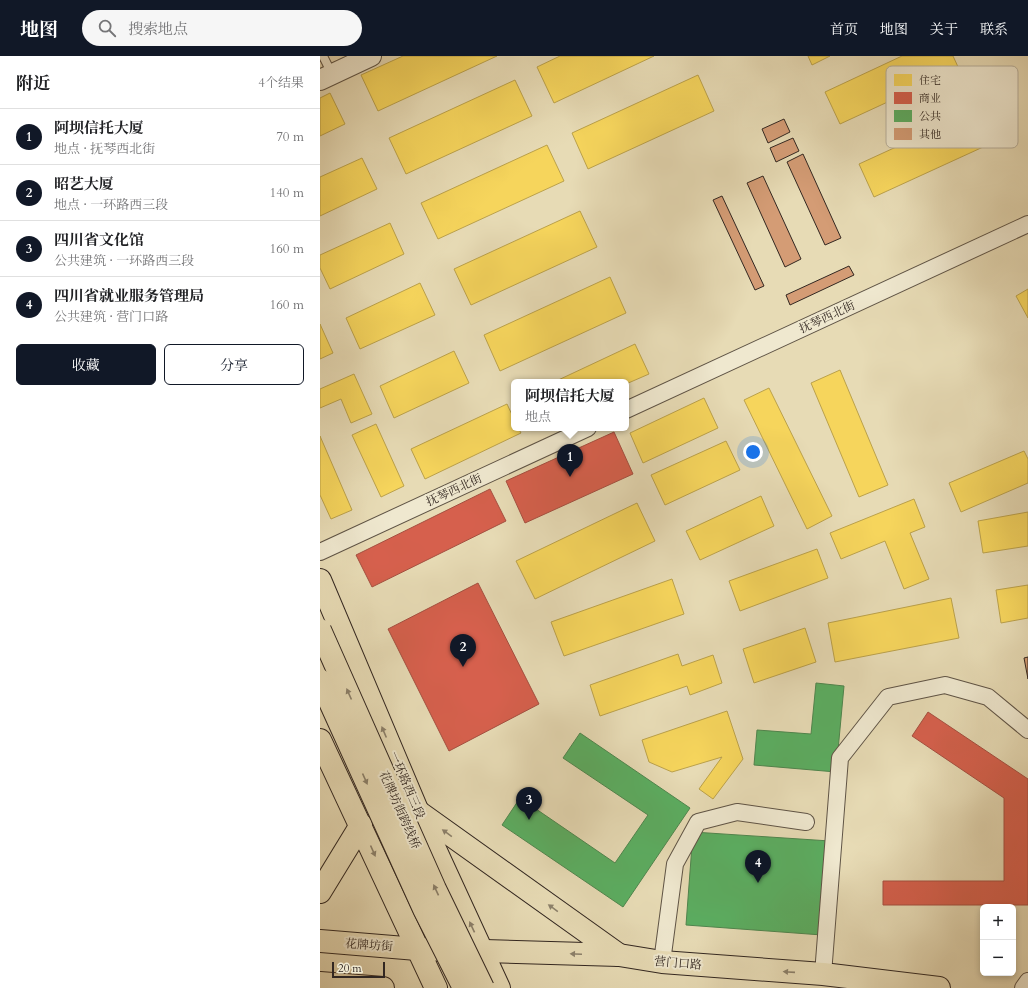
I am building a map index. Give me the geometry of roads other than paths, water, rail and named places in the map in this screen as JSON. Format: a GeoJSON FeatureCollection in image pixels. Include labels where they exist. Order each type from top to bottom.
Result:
{"type":"FeatureCollection","features":[{"type":"Feature","properties":{"kind":"main road","name":"一环路西三段"},"geometry":{"type":"LineString","coordinates":[[320,580],[418,812],[499,988]]}},
{"type":"Feature","properties":{"kind":"main road","name":"花牌坊街跨线桥"},"geometry":{"type":"LineString","coordinates":[[320,630],[435,889],[483,988]]}},
{"type":"Feature","properties":{"kind":"main road","name":"花牌坊街跨线桥"},"geometry":{"type":"LineString","coordinates":[[320,680],[424,909],[464,988]]}},
{"type":"Feature","properties":{"kind":"main road"},"geometry":{"type":"LineString","coordinates":[[320,740],[436,988]]}},
{"type":"Feature","properties":{"kind":"main road"},"geometry":{"type":"LineString","coordinates":[[418,812],[619,955]]}},
{"type":"Feature","properties":{"kind":"main road"},"geometry":{"type":"LineString","coordinates":[[320,892],[361,825]]}},
{"type":"Feature","properties":{"kind":"main road","name":"花牌坊街"},"geometry":{"type":"LineString","coordinates":[[320,941],[418,949]]}},
{"type":"Feature","properties":{"kind":"main road","name":"营门口路"},"geometry":{"type":"LineString","coordinates":[[418,949],[619,955],[662,962],[823,974],[939,988]]}},
{"type":"Feature","properties":{"kind":"main road"},"geometry":{"type":"LineString","coordinates":[[320,983],[383,988]]}},
{"type":"Feature","properties":{"kind":"street"},"geometry":{"type":"LineString","coordinates":[[326,77],[371,56]]}},
{"type":"Feature","properties":{"kind":"street","name":"抚琴西北街"},"geometry":{"type":"LineString","coordinates":[[629,409],[1028,224]]}},
{"type":"Feature","properties":{"kind":"street","name":"抚琴西北街"},"geometry":{"type":"LineString","coordinates":[[320,552],[582,431]]}},
{"type":"Feature","properties":{"kind":"street"},"geometry":{"type":"LineString","coordinates":[[823,974],[840,758],[888,697],[945,685],[988,697],[1028,730]]}},
{"type":"Feature","properties":{"kind":"street"},"geometry":{"type":"LineString","coordinates":[[662,962],[674,864],[698,822],[737,812],[806,822]]}},
{"type":"Feature","properties":{"kind":"street"},"geometry":{"type":"LineString","coordinates":[[1023,988],[1028,981]]}},
{"type":"Feature","properties":{"kind":"lane"},"geometry":{"type":"LineString","coordinates":[[324,56],[326,77]]}},
{"type":"Feature","properties":{"kind":"place","name":"阿坝信托大厦"},"geometry":{"type":"Point","coordinates":[570,477]}},
{"type":"Feature","properties":{"kind":"place","name":"昭艺大厦"},"geometry":{"type":"Point","coordinates":[463,667]}},
{"type":"Feature","properties":{"kind":"place","name":"四川省文化馆"},"geometry":{"type":"Point","coordinates":[529,820]}},
{"type":"Feature","properties":{"kind":"place","name":"四川省就业服务管理局"},"geometry":{"type":"Point","coordinates":[758,883]}}]}
